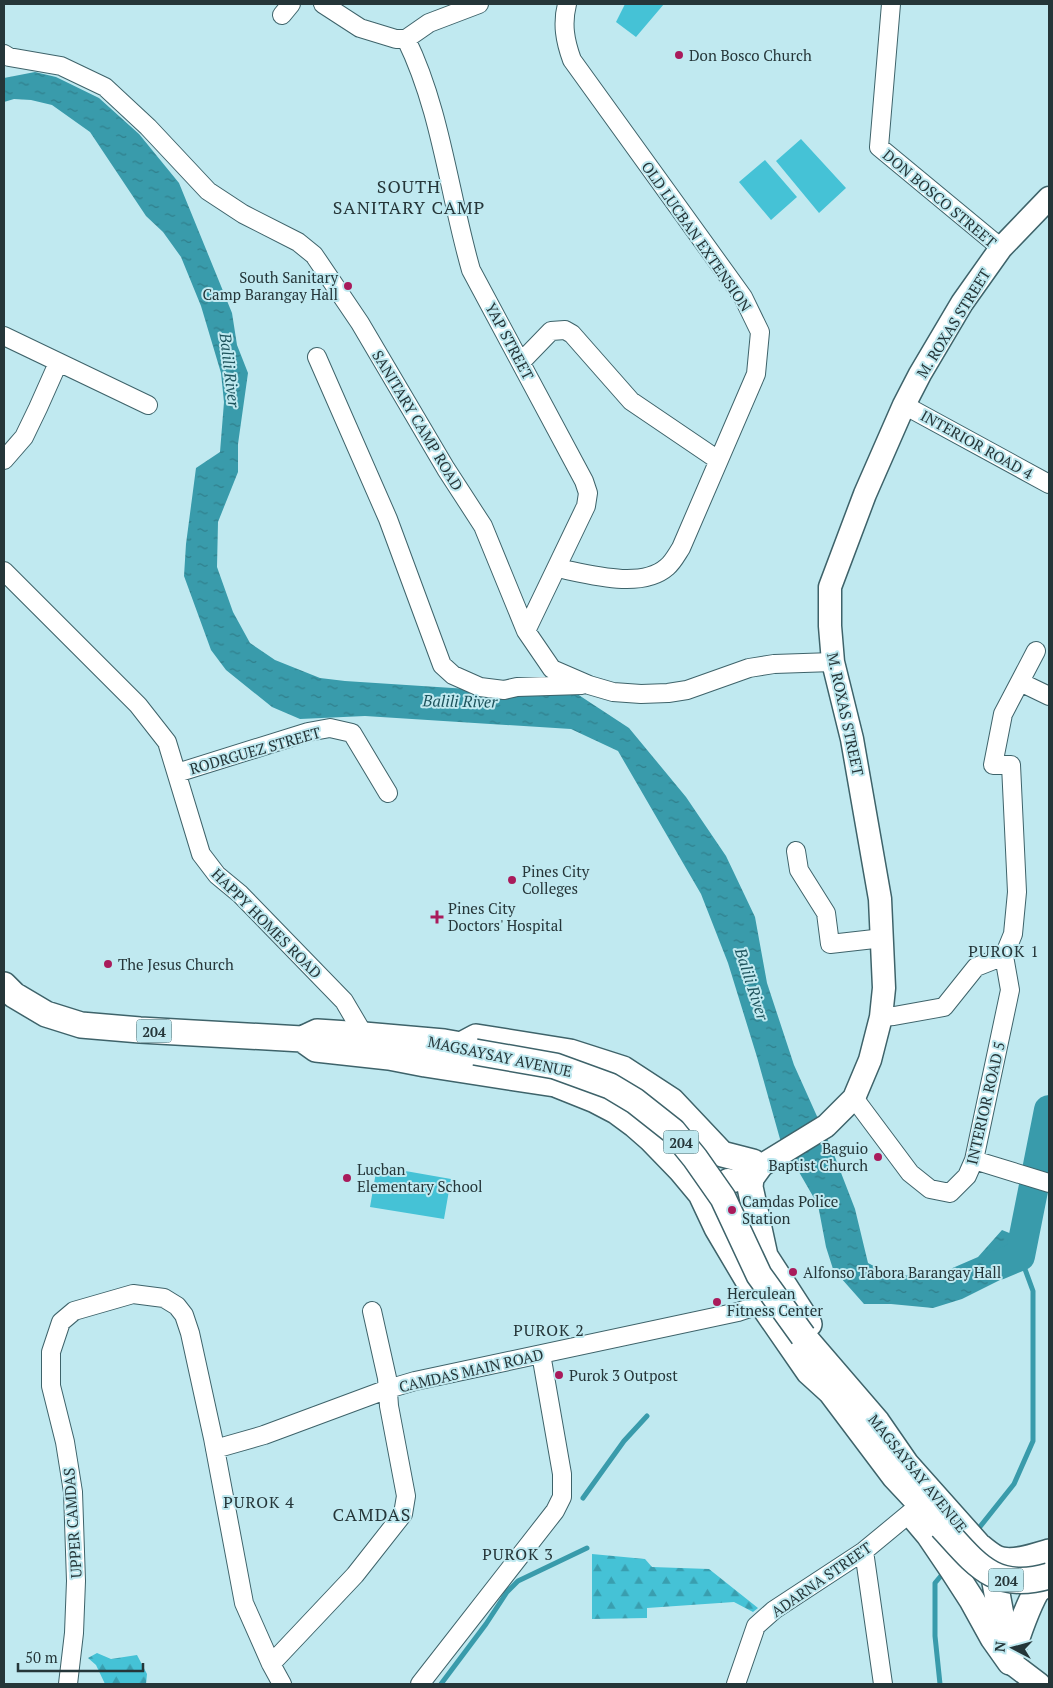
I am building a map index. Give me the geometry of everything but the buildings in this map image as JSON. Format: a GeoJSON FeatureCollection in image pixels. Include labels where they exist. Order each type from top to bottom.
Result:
{"type":"FeatureCollection","features":[{"type":"Feature","properties":{"kind":"highway","name":"MAGSAYSAY AVENUE"},"geometry":{"type":"LineString","coordinates":[[4,985],[14,994],[46,1014],[81,1025],[302,1039],[317,1032],[364,1034],[468,1048],[555,1066],[610,1086],[635,1100],[673,1131],[723,1198],[758,1276],[803,1336],[835,1399],[895,1476],[969,1557],[998,1578],[1016,1582],[1036,1580],[1049,1576]]}},
{"type":"Feature","properties":{"kind":"highway","name":"204"},"geometry":{"type":"LineString","coordinates":[[468,1048],[476,1037],[486,1038],[570,1052],[623,1069],[672,1101],[722,1154]]}},
{"type":"Feature","properties":{"kind":"highway","name":"MAGSAYSAY AVENUE"},"geometry":{"type":"LineString","coordinates":[[302,1039],[316,1048],[389,1057],[555,1084],[595,1100],[616,1111],[651,1139],[701,1194],[717,1228],[762,1304],[818,1368],[877,1422],[906,1464],[950,1515],[984,1550]]}},
{"type":"Feature","properties":{"kind":"highway"},"geometry":{"type":"LineString","coordinates":[[681,1170],[699,1173],[722,1154],[763,1161]]}},
{"type":"Feature","properties":{"kind":"highway","name":"204"},"geometry":{"type":"LineString","coordinates":[[763,1161],[751,1178],[750,1187],[765,1256],[824,1346],[853,1378],[877,1422]]}},
{"type":"Feature","properties":{"kind":"highway"},"geometry":{"type":"LineString","coordinates":[[717,1228],[720,1208],[726,1200],[740,1195],[746,1197],[753,1205]]}},
{"type":"Feature","properties":{"kind":"highway","name":"204"},"geometry":{"type":"LineString","coordinates":[[818,1368],[819,1406],[931,1538],[972,1600],[993,1638]]}},
{"type":"Feature","properties":{"kind":"highway"},"geometry":{"type":"LineString","coordinates":[[931,1538],[943,1533],[950,1515]]}},
{"type":"Feature","properties":{"kind":"highway","name":"204"},"geometry":{"type":"LineString","coordinates":[[984,1550],[1002,1560],[1023,1559],[1049,1552]]}},
{"type":"Feature","properties":{"kind":"highway"},"geometry":{"type":"LineString","coordinates":[[984,1550],[1001,1610],[1010,1662]]}},
{"type":"Feature","properties":{"kind":"highway"},"geometry":{"type":"LineString","coordinates":[[1010,1662],[993,1638],[1001,1610],[1023,1559]]}},
{"type":"Feature","properties":{"kind":"highway","name":"204"},"geometry":{"type":"LineString","coordinates":[[1010,1662],[1017,1636],[1037,1591],[1044,1585],[1049,1584]]}},
{"type":"Feature","properties":{"kind":"main road","name":"M. ROXAS STREET"},"geometry":{"type":"LineString","coordinates":[[763,1161],[826,1126],[854,1098],[870,1060],[881,1017],[884,988],[880,899],[852,739],[833,662],[830,626],[830,587],[865,494],[904,405],[920,374],[962,303],[1000,248],[1049,198]]}},
{"type":"Feature","properties":{"kind":"main road"},"geometry":{"type":"LineString","coordinates":[[701,1194],[728,1180],[734,1181],[763,1161]]}},
{"type":"Feature","properties":{"kind":"main road"},"geometry":{"type":"LineString","coordinates":[[1010,1662],[1039,1684]]}},
{"type":"Feature","properties":{"kind":"street"},"geometry":{"type":"LineString","coordinates":[[323,4],[360,28],[385,36],[406,39],[429,23],[479,4]]}},
{"type":"Feature","properties":{"kind":"street","name":"OLD LUCBAN EXTENSION"},"geometry":{"type":"LineString","coordinates":[[557,568],[632,580],[648,577],[667,567],[681,548],[756,374],[760,332],[743,297],[572,60],[565,43],[564,22],[567,4]]}},
{"type":"Feature","properties":{"kind":"street","name":"DON BOSCO STREET"},"geometry":{"type":"LineString","coordinates":[[891,4],[879,147],[1000,248]]}},
{"type":"Feature","properties":{"kind":"street","name":"YAP STREET"},"geometry":{"type":"LineString","coordinates":[[406,39],[419,65],[432,107],[460,233],[471,270],[584,480],[588,493],[586,506],[526,631]]}},
{"type":"Feature","properties":{"kind":"street","name":"SANITARY CAMP ROAD"},"geometry":{"type":"LineString","coordinates":[[4,54],[9,58],[61,66],[105,87],[148,127],[208,191],[243,214],[298,242],[314,255],[360,323],[446,469],[483,526],[526,631],[552,669],[589,685],[613,692],[641,694],[687,690],[749,668],[774,664],[833,662]]}},
{"type":"Feature","properties":{"kind":"street"},"geometry":{"type":"LineString","coordinates":[[521,362],[551,331],[559,330],[572,334],[632,401],[718,460]]}},
{"type":"Feature","properties":{"kind":"street"},"geometry":{"type":"LineString","coordinates":[[4,336],[148,405]]}},
{"type":"Feature","properties":{"kind":"street"},"geometry":{"type":"LineString","coordinates":[[317,357],[388,518],[442,665],[453,675],[465,681],[491,689],[504,690],[517,687],[589,685]]}},
{"type":"Feature","properties":{"kind":"street"},"geometry":{"type":"LineString","coordinates":[[4,460],[24,437],[58,362]]}},
{"type":"Feature","properties":{"kind":"street","name":"INTERIOR ROAD 4"},"geometry":{"type":"LineString","coordinates":[[904,405],[1049,484]]}},
{"type":"Feature","properties":{"kind":"street","name":"HAPPY HOMES ROAD"},"geometry":{"type":"LineString","coordinates":[[4,571],[138,705],[167,742],[201,854],[217,875],[240,894],[344,1001],[364,1034]]}},
{"type":"Feature","properties":{"kind":"street"},"geometry":{"type":"LineString","coordinates":[[881,1017],[944,1007],[976,966],[1004,956],[1013,934],[1017,892],[1011,765],[993,765],[1003,714],[1036,651]]}},
{"type":"Feature","properties":{"kind":"street"},"geometry":{"type":"LineString","coordinates":[[1020,682],[1049,696]]}},
{"type":"Feature","properties":{"kind":"street","name":"RODRGUEZ STREET"},"geometry":{"type":"LineString","coordinates":[[177,773],[308,732],[330,728],[352,733],[388,793]]}},
{"type":"Feature","properties":{"kind":"street"},"geometry":{"type":"LineString","coordinates":[[796,852],[799,870],[826,913],[830,944],[883,938]]}},
{"type":"Feature","properties":{"kind":"street","name":"INTERIOR ROAD 5"},"geometry":{"type":"LineString","coordinates":[[854,1098],[910,1173],[930,1188],[950,1193],[967,1176],[974,1160],[1010,990],[1004,956]]}},
{"type":"Feature","properties":{"kind":"street"},"geometry":{"type":"LineString","coordinates":[[974,1160],[1049,1183]]}},
{"type":"Feature","properties":{"kind":"street","name":"UPPER CAMDAS"},"geometry":{"type":"LineString","coordinates":[[68,1684],[74,1633],[76,1581],[73,1492],[65,1442],[51,1386],[51,1352],[61,1322],[74,1312],[133,1294],[164,1298],[176,1306],[184,1315],[190,1333],[215,1449]]}},
{"type":"Feature","properties":{"kind":"street","name":"CAMDAS MAIN ROAD"},"geometry":{"type":"LineString","coordinates":[[215,1449],[264,1435],[388,1389],[452,1372],[738,1312],[762,1304]]}},
{"type":"Feature","properties":{"kind":"street"},"geometry":{"type":"LineString","coordinates":[[271,1664],[355,1575],[403,1514],[406,1496],[388,1389],[372,1311]]}},
{"type":"Feature","properties":{"kind":"street"},"geometry":{"type":"LineString","coordinates":[[420,1684],[550,1518],[562,1498],[562,1474],[541,1354]]}},
{"type":"Feature","properties":{"kind":"street"},"geometry":{"type":"LineString","coordinates":[[215,1449],[244,1603],[282,1684]]}},
{"type":"Feature","properties":{"kind":"street","name":"ADARNA STREET"},"geometry":{"type":"LineString","coordinates":[[736,1684],[756,1626],[774,1610],[864,1551],[910,1513]]}},
{"type":"Feature","properties":{"kind":"street"},"geometry":{"type":"LineString","coordinates":[[864,1551],[883,1684]]}},
{"type":"Feature","properties":{"kind":"green space"},"geometry":{"type":"Polygon","coordinates":[[[625,4],[664,4],[636,37],[616,22],[625,4]]]}},
{"type":"Feature","properties":{"kind":"green space"},"geometry":{"type":"Polygon","coordinates":[[[801,139],[846,188],[819,213],[776,161],[801,139]]]}},
{"type":"Feature","properties":{"kind":"green space"},"geometry":{"type":"Polygon","coordinates":[[[765,160],[797,197],[771,220],[739,182],[765,160]]]}},
{"type":"Feature","properties":{"kind":"green space"},"geometry":{"type":"Polygon","coordinates":[[[377,1166],[451,1179],[444,1219],[370,1207],[377,1166]]]}},
{"type":"Feature","properties":{"kind":"green space"},"geometry":{"type":"Polygon","coordinates":[[[592,1554],[645,1559],[652,1567],[709,1569],[758,1608],[753,1612],[734,1602],[647,1608],[647,1618],[592,1619],[592,1554]]]}},
{"type":"Feature","properties":{"kind":"green space"},"geometry":{"type":"Polygon","coordinates":[[[97,1653],[111,1659],[137,1655],[147,1674],[146,1684],[105,1684],[96,1665],[88,1658],[97,1653]]]}},
{"type":"Feature","properties":{"kind":"water","name":"Balili River"},"geometry":{"type":"Polygon","coordinates":[[[35,72],[56,77],[99,98],[139,134],[179,183],[232,313],[237,345],[248,373],[238,444],[238,472],[218,522],[217,567],[233,612],[250,643],[275,660],[320,678],[515,692],[568,688],[629,728],[686,797],[726,856],[755,917],[767,983],[794,1065],[833,1152],[855,1209],[868,1263],[887,1273],[918,1277],[941,1273],[978,1257],[1002,1230],[1029,1241],[1035,1255],[1016,1272],[962,1299],[933,1308],[891,1304],[864,1304],[833,1269],[826,1247],[818,1205],[780,1139],[728,963],[701,894],[618,751],[571,729],[365,716],[300,719],[272,707],[226,670],[211,650],[184,576],[186,544],[196,468],[220,452],[224,402],[221,373],[201,306],[181,257],[163,232],[146,216],[90,132],[52,105],[31,100],[14,99],[4,102],[4,78],[35,72]]]}},
{"type":"Feature","properties":{"kind":"waterway"},"geometry":{"type":"LineString","coordinates":[[998,1265],[1020,1256],[1049,1110]]}},
{"type":"Feature","properties":{"kind":"waterway"},"geometry":{"type":"LineString","coordinates":[[975,1533],[1014,1484],[1033,1441],[1033,1291],[1022,1261]]}},
{"type":"Feature","properties":{"kind":"waterway"},"geometry":{"type":"LineString","coordinates":[[583,1498],[624,1441],[647,1416]]}},
{"type":"Feature","properties":{"kind":"waterway"},"geometry":{"type":"LineString","coordinates":[[441,1684],[486,1624],[507,1592],[518,1581],[587,1548]]}},
{"type":"Feature","properties":{"kind":"waterway"},"geometry":{"type":"LineString","coordinates":[[940,1684],[935,1636],[935,1583],[945,1571]]}},
{"type":"Feature","properties":{"kind":"place","name":"Don Bosco Church"},"geometry":{"type":"Point","coordinates":[679,55]}},
{"type":"Feature","properties":{"kind":"place","name":"South Sanitary Camp Barangay Hall"},"geometry":{"type":"Point","coordinates":[348,286]}},
{"type":"Feature","properties":{"kind":"place","name":"Pines City Colleges"},"geometry":{"type":"Point","coordinates":[512,880]}},
{"type":"Feature","properties":{"kind":"place","name":"Pines City Doctors' Hospital"},"geometry":{"type":"Point","coordinates":[437,917]}},
{"type":"Feature","properties":{"kind":"place","name":"The Jesus Church"},"geometry":{"type":"Point","coordinates":[108,964]}},
{"type":"Feature","properties":{"kind":"place","name":"Baguio Baptist Church"},"geometry":{"type":"Point","coordinates":[878,1157]}},
{"type":"Feature","properties":{"kind":"place","name":"Lucban Elementary School"},"geometry":{"type":"Point","coordinates":[347,1178]}},
{"type":"Feature","properties":{"kind":"place","name":"Camdas Police Station"},"geometry":{"type":"Point","coordinates":[732,1210]}},
{"type":"Feature","properties":{"kind":"place","name":"Alfonso Tabora Barangay Hall"},"geometry":{"type":"Point","coordinates":[793,1272]}},
{"type":"Feature","properties":{"kind":"place","name":"Herculean Fitness Center"},"geometry":{"type":"Point","coordinates":[717,1302]}},
{"type":"Feature","properties":{"kind":"place","name":"Purok 3 Outpost"},"geometry":{"type":"Point","coordinates":[559,1375]}},
{"type":"Feature","properties":{"kind":"district","name":"SOUTH SANITARY CAMP"},"geometry":{"type":"Point","coordinates":[409,196]}},
{"type":"Feature","properties":{"kind":"district","name":"PUROK 1"},"geometry":{"type":"Point","coordinates":[1004,951]}},
{"type":"Feature","properties":{"kind":"district","name":"PUROK 2"},"geometry":{"type":"Point","coordinates":[549,1330]}},
{"type":"Feature","properties":{"kind":"district","name":"PUROK 4"},"geometry":{"type":"Point","coordinates":[259,1502]}},
{"type":"Feature","properties":{"kind":"district","name":"CAMDAS"},"geometry":{"type":"Point","coordinates":[372,1514]}},
{"type":"Feature","properties":{"kind":"district","name":"PUROK 3"},"geometry":{"type":"Point","coordinates":[518,1554]}}]}
